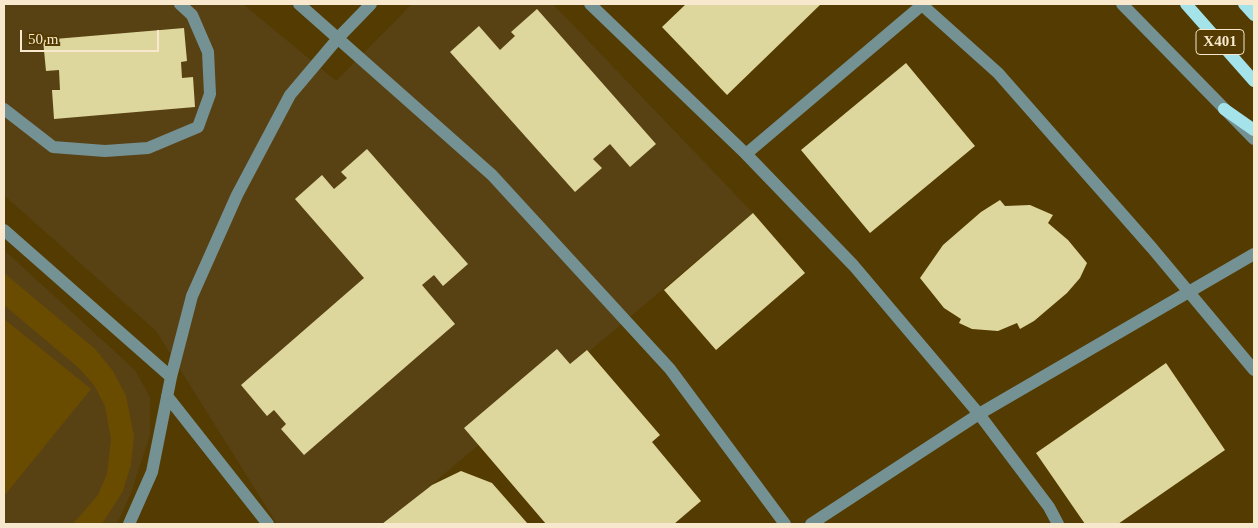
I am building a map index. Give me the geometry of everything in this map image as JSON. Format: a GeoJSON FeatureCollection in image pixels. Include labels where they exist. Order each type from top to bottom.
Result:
{"type":"FeatureCollection","features":[{"type":"Feature","properties":{"kind":"main road","name":"X401"},"geometry":{"type":"LineString","coordinates":[[1186,4],[1254,81]]}},
{"type":"Feature","properties":{"kind":"main road","name":"X401"},"geometry":{"type":"LineString","coordinates":[[1244,4],[1254,15]]}},
{"type":"Feature","properties":{"kind":"main road"},"geometry":{"type":"LineString","coordinates":[[1224,108],[1254,130]]}},
{"type":"Feature","properties":{"kind":"street"},"geometry":{"type":"LineString","coordinates":[[4,109],[54,147],[105,151],[148,148],[198,127],[210,94],[208,52],[192,15],[180,4]]}},
{"type":"Feature","properties":{"kind":"street"},"geometry":{"type":"LineString","coordinates":[[299,4],[339,37],[499,182],[670,369],[785,524]]}},
{"type":"Feature","properties":{"kind":"street"},"geometry":{"type":"LineString","coordinates":[[129,524],[152,472],[171,377],[192,296],[237,195],[290,95],[339,37],[371,4]]}},
{"type":"Feature","properties":{"kind":"street"},"geometry":{"type":"LineString","coordinates":[[590,4],[746,154],[854,266],[979,414],[1049,507],[1058,524]]}},
{"type":"Feature","properties":{"kind":"street"},"geometry":{"type":"LineString","coordinates":[[746,154],[921,4],[998,73],[1152,248],[1254,370]]}},
{"type":"Feature","properties":{"kind":"street"},"geometry":{"type":"LineString","coordinates":[[1122,4],[1254,139]]}},
{"type":"Feature","properties":{"kind":"street"},"geometry":{"type":"LineString","coordinates":[[4,230],[171,377]]}},
{"type":"Feature","properties":{"kind":"street"},"geometry":{"type":"LineString","coordinates":[[811,524],[979,414],[1254,254]]}},
{"type":"Feature","properties":{"kind":"street"},"geometry":{"type":"LineString","coordinates":[[167,396],[268,524]]}},
{"type":"Feature","properties":{"kind":"shaded area"},"geometry":{"type":"Polygon","coordinates":[[[4,4],[243,4],[336,81],[412,4],[553,4],[753,213],[385,524],[277,524],[156,331],[4,195],[4,4]]]}},
{"type":"Feature","properties":{"kind":"shaded area"},"geometry":{"type":"Polygon","coordinates":[[[4,250],[135,370],[150,397],[150,435],[131,493],[117,524],[4,524],[4,250]]]}},
{"type":"Feature","properties":{"kind":"shaded area"},"geometry":{"type":"Polygon","coordinates":[[[4,273],[95,349],[113,371],[126,396],[134,436],[131,464],[123,491],[102,524],[73,524],[98,495],[107,474],[111,439],[105,406],[94,385],[79,368],[4,305],[4,273]]]}},
{"type":"Feature","properties":{"kind":"shaded area"},"geometry":{"type":"Polygon","coordinates":[[[4,319],[91,389],[4,496],[4,319]]]}},
{"type":"Feature","properties":{"kind":"building"},"geometry":{"type":"Polygon","coordinates":[[[686,4],[821,4],[727,95],[662,27],[686,4]]]}},
{"type":"Feature","properties":{"kind":"building"},"geometry":{"type":"Polygon","coordinates":[[[537,9],[656,144],[630,167],[610,144],[593,159],[602,168],[575,192],[450,52],[479,26],[500,50],[515,36],[511,32],[537,9]]]}},
{"type":"Feature","properties":{"kind":"building"},"geometry":{"type":"Polygon","coordinates":[[[184,28],[187,61],[181,62],[182,78],[193,77],[195,107],[54,119],[52,90],[60,90],[59,70],[46,71],[43,40],[184,28]]]}},
{"type":"Feature","properties":{"kind":"building"},"geometry":{"type":"Polygon","coordinates":[[[906,63],[975,146],[870,233],[801,150],[906,63]]]}},
{"type":"Feature","properties":{"kind":"building"},"geometry":{"type":"Polygon","coordinates":[[[367,149],[468,264],[443,286],[434,275],[422,285],[455,324],[304,455],[281,429],[286,424],[274,410],[267,416],[241,385],[364,278],[295,199],[322,175],[334,189],[347,178],[341,172],[367,149]]]}},
{"type":"Feature","properties":{"kind":"building"},"geometry":{"type":"Polygon","coordinates":[[[1000,200],[1005,206],[1030,205],[1053,215],[1048,223],[1068,240],[1087,263],[1080,278],[1067,293],[1034,321],[1020,329],[1017,323],[998,331],[972,329],[959,323],[961,319],[944,308],[920,278],[943,245],[981,212],[1000,200]]]}},
{"type":"Feature","properties":{"kind":"building"},"geometry":{"type":"Polygon","coordinates":[[[753,213],[805,273],[716,350],[664,290],[753,213]]]}},
{"type":"Feature","properties":{"kind":"building"},"geometry":{"type":"Polygon","coordinates":[[[557,349],[570,364],[587,350],[660,435],[652,442],[701,501],[674,524],[546,524],[464,428],[557,349]]]}},
{"type":"Feature","properties":{"kind":"building"},"geometry":{"type":"Polygon","coordinates":[[[1166,363],[1225,450],[1118,524],[1085,524],[1036,453],[1166,363]]]}},
{"type":"Feature","properties":{"kind":"building"},"geometry":{"type":"Polygon","coordinates":[[[461,471],[492,483],[528,524],[382,524],[432,485],[461,471]]]}}]}
